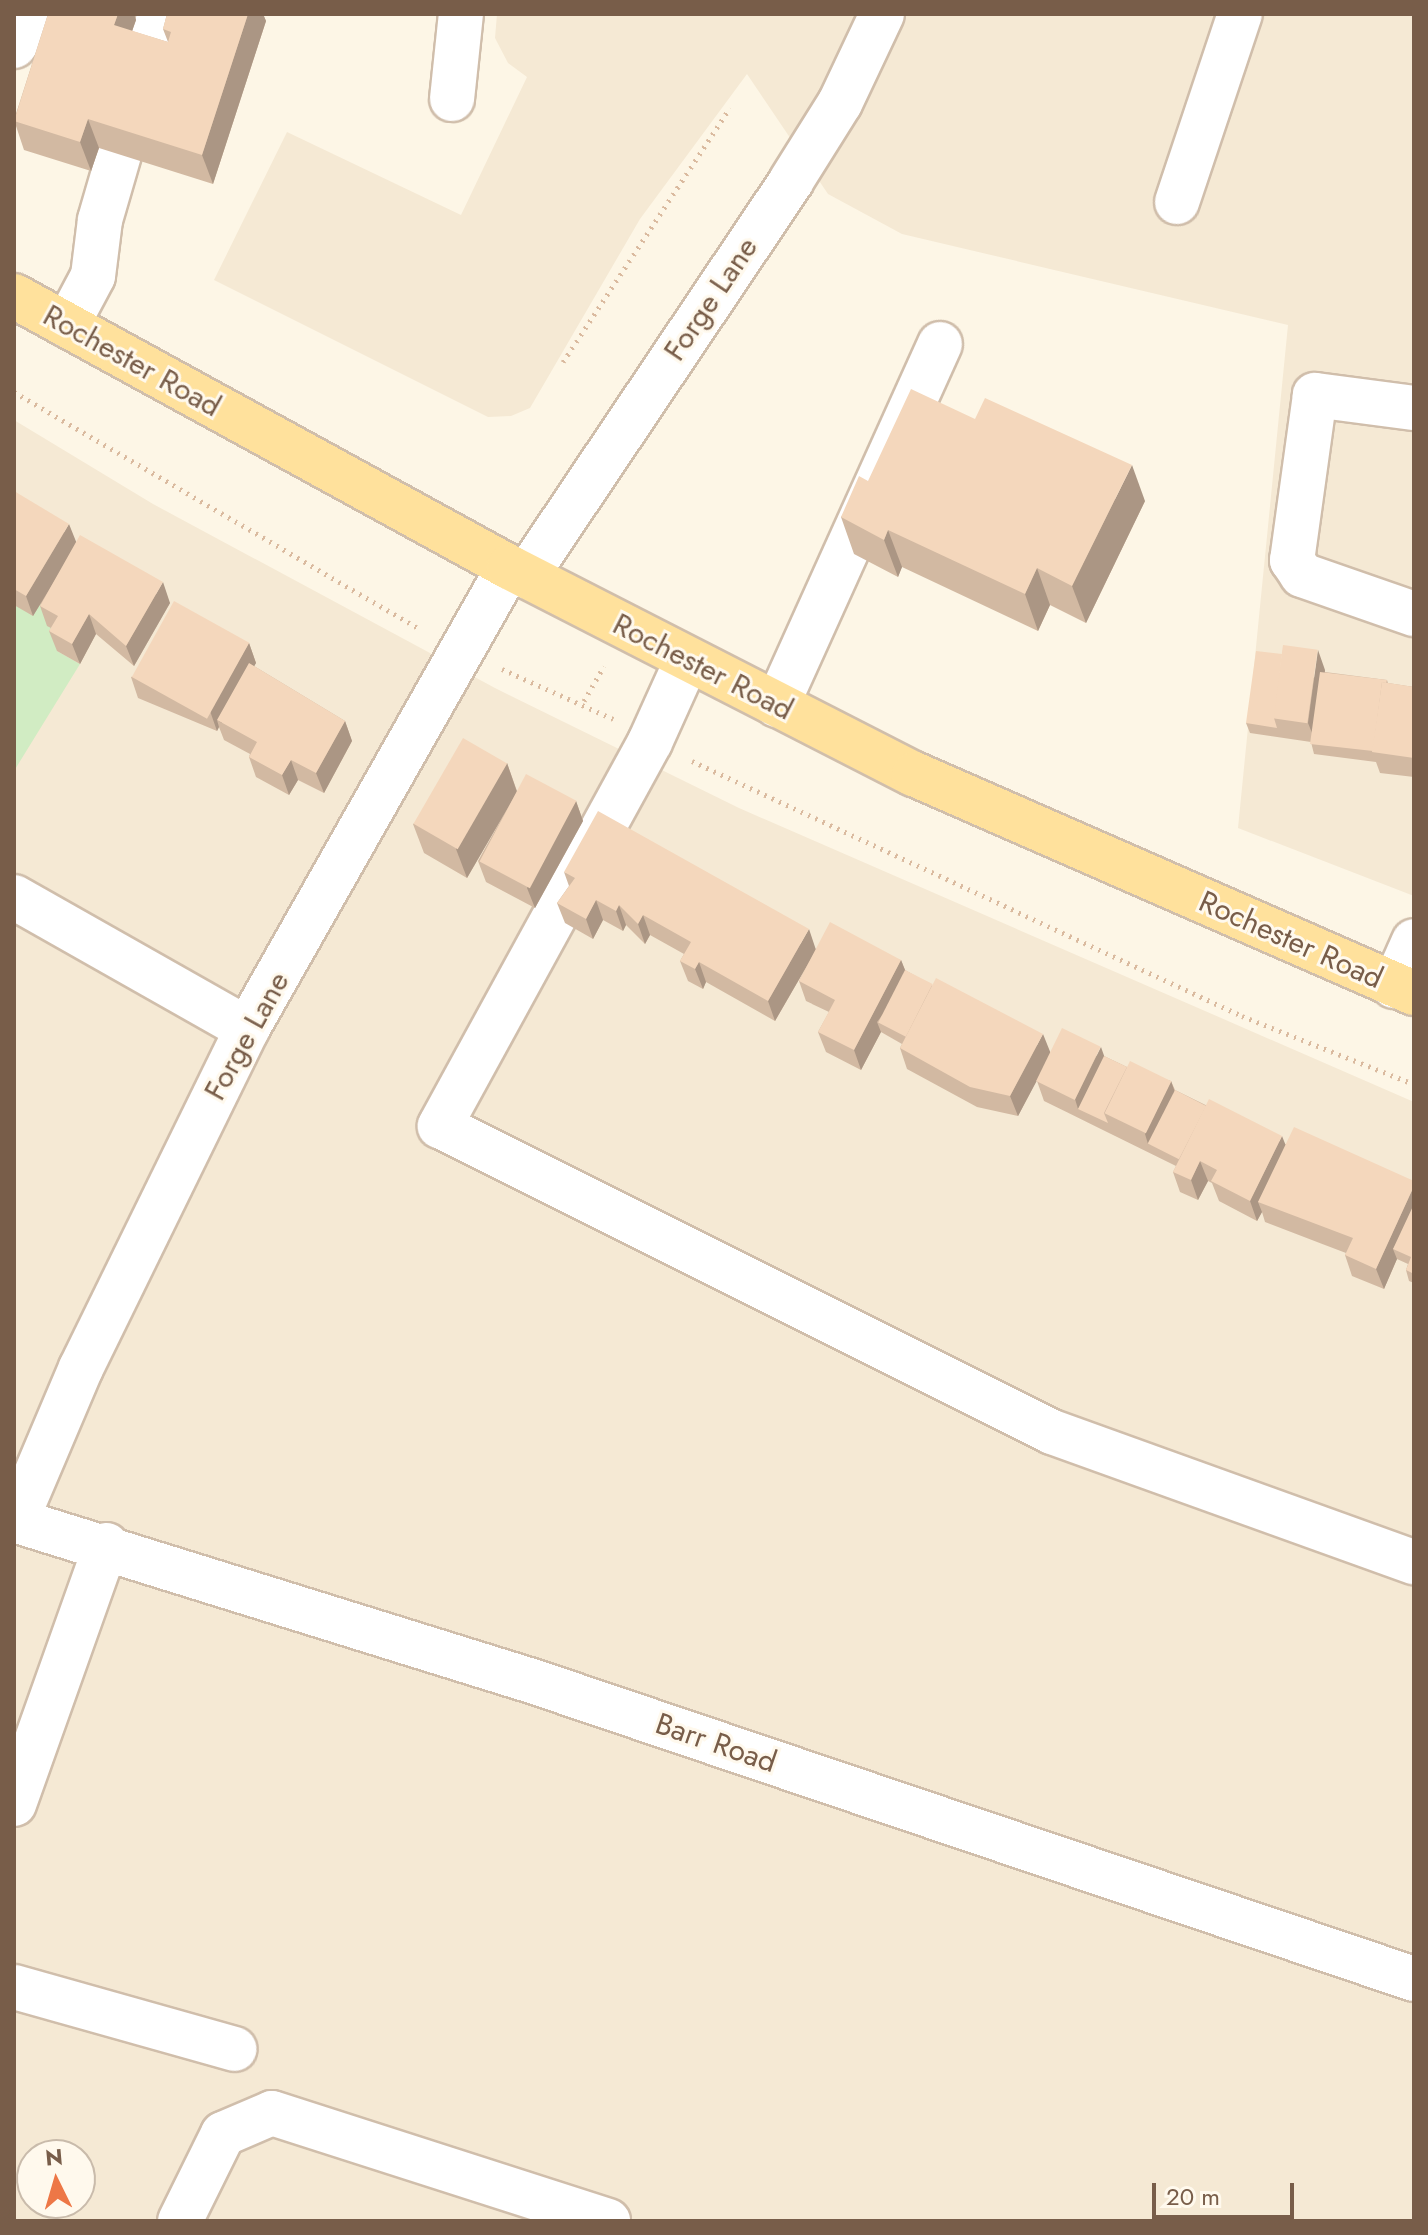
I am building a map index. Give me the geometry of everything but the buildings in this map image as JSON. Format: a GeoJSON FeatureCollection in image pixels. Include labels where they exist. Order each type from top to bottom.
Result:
{"type":"FeatureCollection","features":[{"type":"Feature","properties":{"kind":"main road","name":"Rochester Road"},"geometry":{"type":"LineString","coordinates":[[14,296],[518,572],[914,774],[1404,990]]}},
{"type":"Feature","properties":{"kind":"street"},"geometry":{"type":"LineString","coordinates":[[14,46],[36,14]]}},
{"type":"Feature","properties":{"kind":"street"},"geometry":{"type":"LineString","coordinates":[[67,325],[94,272],[100,220],[160,14]]}},
{"type":"Feature","properties":{"kind":"street"},"geometry":{"type":"LineString","coordinates":[[452,99],[461,14]]}},
{"type":"Feature","properties":{"kind":"street","name":"Forge Lane"},"geometry":{"type":"LineString","coordinates":[[15,1520],[81,1368],[247,1029],[461,653],[791,181],[840,103],[882,14]]}},
{"type":"Feature","properties":{"kind":"street"},"geometry":{"type":"LineString","coordinates":[[1177,202],[1240,14]]}},
{"type":"Feature","properties":{"kind":"street"},"geometry":{"type":"LineString","coordinates":[[777,705],[940,344]]}},
{"type":"Feature","properties":{"kind":"street"},"geometry":{"type":"LineString","coordinates":[[1414,408],[1328,392],[1315,395],[1308,410],[1295,569],[1414,614]]}},
{"type":"Feature","properties":{"kind":"street"},"geometry":{"type":"LineString","coordinates":[[687,660],[650,742],[440,1126],[1052,1432],[1414,1562]]}},
{"type":"Feature","properties":{"kind":"street"},"geometry":{"type":"LineString","coordinates":[[14,897],[247,1029]]}},
{"type":"Feature","properties":{"kind":"street"},"geometry":{"type":"LineString","coordinates":[[1404,990],[1414,941]]}},
{"type":"Feature","properties":{"kind":"street","name":"Barr Road"},"geometry":{"type":"LineString","coordinates":[[15,1520],[106,1545],[1414,1979]]}},
{"type":"Feature","properties":{"kind":"street"},"geometry":{"type":"LineString","coordinates":[[14,1804],[106,1545]]}},
{"type":"Feature","properties":{"kind":"street"},"geometry":{"type":"LineString","coordinates":[[14,1987],[234,2049]]}},
{"type":"Feature","properties":{"kind":"street"},"geometry":{"type":"LineString","coordinates":[[180,2221],[223,2134],[272,2113],[608,2221]]}},
{"type":"Feature","properties":{"kind":"path"},"geometry":{"type":"LineString","coordinates":[[563,362],[730,108]]}},
{"type":"Feature","properties":{"kind":"path"},"geometry":{"type":"LineString","coordinates":[[14,392],[461,653],[584,701],[650,742],[1242,1016],[1414,1084]]}},
{"type":"Feature","properties":{"kind":"path"},"geometry":{"type":"LineString","coordinates":[[584,701],[608,658]]}},
{"type":"Feature","properties":{"kind":"shaded area"},"geometry":{"type":"Polygon","coordinates":[[[497,14],[1414,14],[1414,896],[1238,828],[1288,325],[902,234],[828,194],[747,74],[640,219],[530,408],[511,416],[488,417],[214,280],[287,132],[461,215],[527,77],[508,63],[495,38],[497,14]]]}},
{"type":"Feature","properties":{"kind":"shaded area"},"geometry":{"type":"Polygon","coordinates":[[[14,420],[153,504],[495,688],[739,808],[1414,1102],[1414,2221],[14,2221],[14,420]]]}},
{"type":"Feature","properties":{"kind":"green space"},"geometry":{"type":"Polygon","coordinates":[[[68,559],[65,636],[57,651],[80,664],[14,771],[14,605],[68,559]]]}}]}
